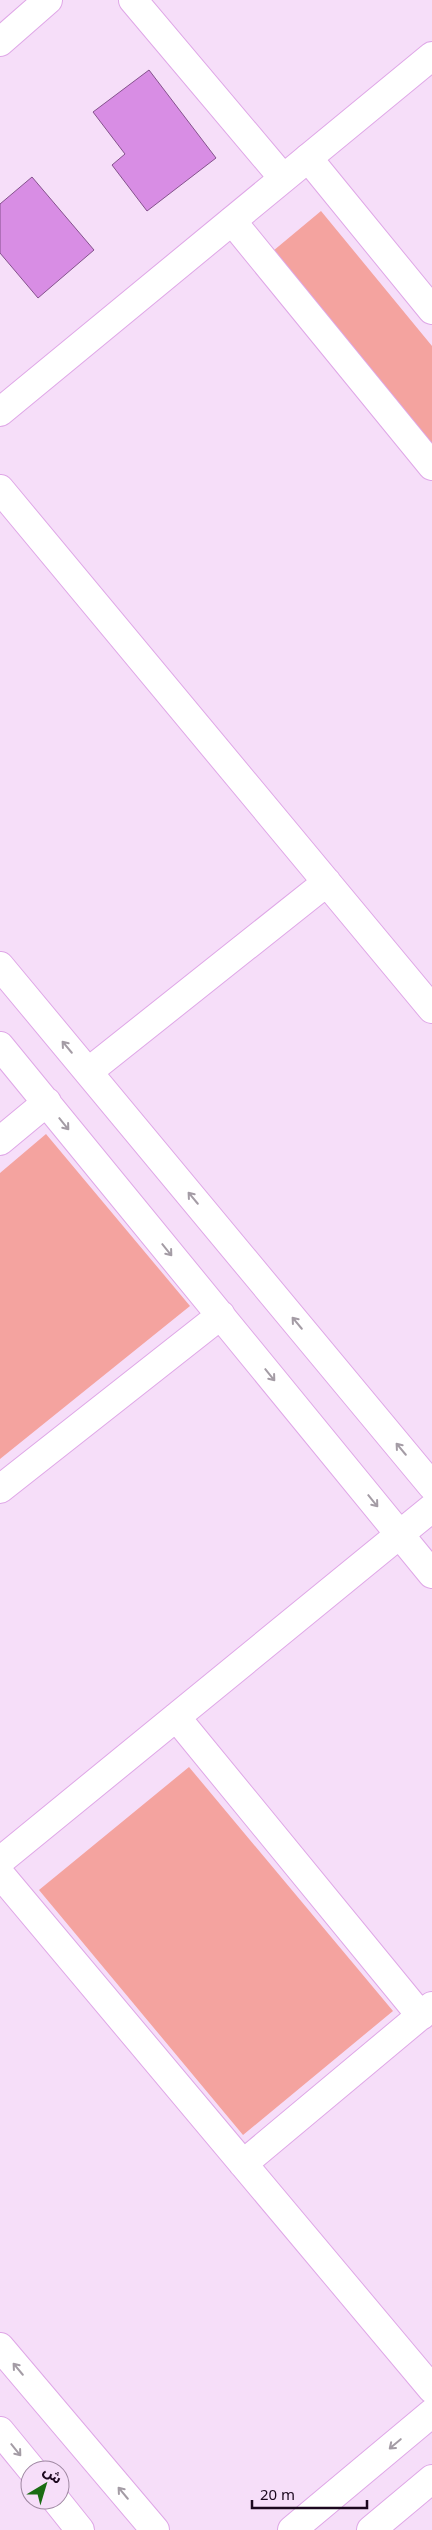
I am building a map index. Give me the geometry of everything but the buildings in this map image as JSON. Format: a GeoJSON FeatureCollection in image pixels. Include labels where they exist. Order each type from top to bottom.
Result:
{"type":"FeatureCollection","features":[{"type":"Feature","properties":{"kind":"street"},"geometry":{"type":"LineString","coordinates":[[0,42],[48,0]]}},
{"type":"Feature","properties":{"kind":"street"},"geometry":{"type":"LineString","coordinates":[[133,0],[282,178]]}},
{"type":"Feature","properties":{"kind":"street"},"geometry":{"type":"LineString","coordinates":[[0,412],[432,56]]}},
{"type":"Feature","properties":{"kind":"street"},"geometry":{"type":"LineString","coordinates":[[308,158],[432,310]]}},
{"type":"Feature","properties":{"kind":"street"},"geometry":{"type":"LineString","coordinates":[[232,221],[432,466]]}},
{"type":"Feature","properties":{"kind":"street"},"geometry":{"type":"LineString","coordinates":[[0,489],[432,1009]]}},
{"type":"Feature","properties":{"kind":"street"},"geometry":{"type":"LineString","coordinates":[[88,1072],[327,882]]}},
{"type":"Feature","properties":{"kind":"street"},"geometry":{"type":"LineString","coordinates":[[0,966],[432,1486]]}},
{"type":"Feature","properties":{"kind":"street"},"geometry":{"type":"LineString","coordinates":[[0,1046],[432,1574]]}},
{"type":"Feature","properties":{"kind":"street"},"geometry":{"type":"LineString","coordinates":[[0,1141],[47,1102]]}},
{"type":"Feature","properties":{"kind":"street"},"geometry":{"type":"LineString","coordinates":[[0,1489],[220,1315]]}},
{"type":"Feature","properties":{"kind":"street"},"geometry":{"type":"LineString","coordinates":[[0,1861],[432,1508]]}},
{"type":"Feature","properties":{"kind":"street"},"geometry":{"type":"LineString","coordinates":[[176,1717],[426,2011],[243,2164]]}},
{"type":"Feature","properties":{"kind":"street"},"geometry":{"type":"LineString","coordinates":[[0,1874],[432,2389]]}},
{"type":"Feature","properties":{"kind":"street"},"geometry":{"type":"LineString","coordinates":[[0,2347],[155,2530]]}},
{"type":"Feature","properties":{"kind":"street"},"geometry":{"type":"LineString","coordinates":[[292,2530],[432,2413]]}},
{"type":"Feature","properties":{"kind":"street"},"geometry":{"type":"LineString","coordinates":[[0,2431],[24,2460]]}},
{"type":"Feature","properties":{"kind":"street"},"geometry":{"type":"LineString","coordinates":[[371,2530],[432,2478]]}},
{"type":"Feature","properties":{"kind":"street"},"geometry":{"type":"LineString","coordinates":[[64,2510],[80,2530]]}},
{"type":"Feature","properties":{"kind":"shaded area"},"geometry":{"type":"Polygon","coordinates":[[[321,211],[432,346],[432,444],[273,251],[321,211]]]}},
{"type":"Feature","properties":{"kind":"shaded area"},"geometry":{"type":"Polygon","coordinates":[[[46,1134],[190,1306],[0,1459],[0,1173],[46,1134]]]}},
{"type":"Feature","properties":{"kind":"shaded area"},"geometry":{"type":"Polygon","coordinates":[[[189,1767],[393,2011],[243,2135],[39,1890],[189,1767]]]}}]}
